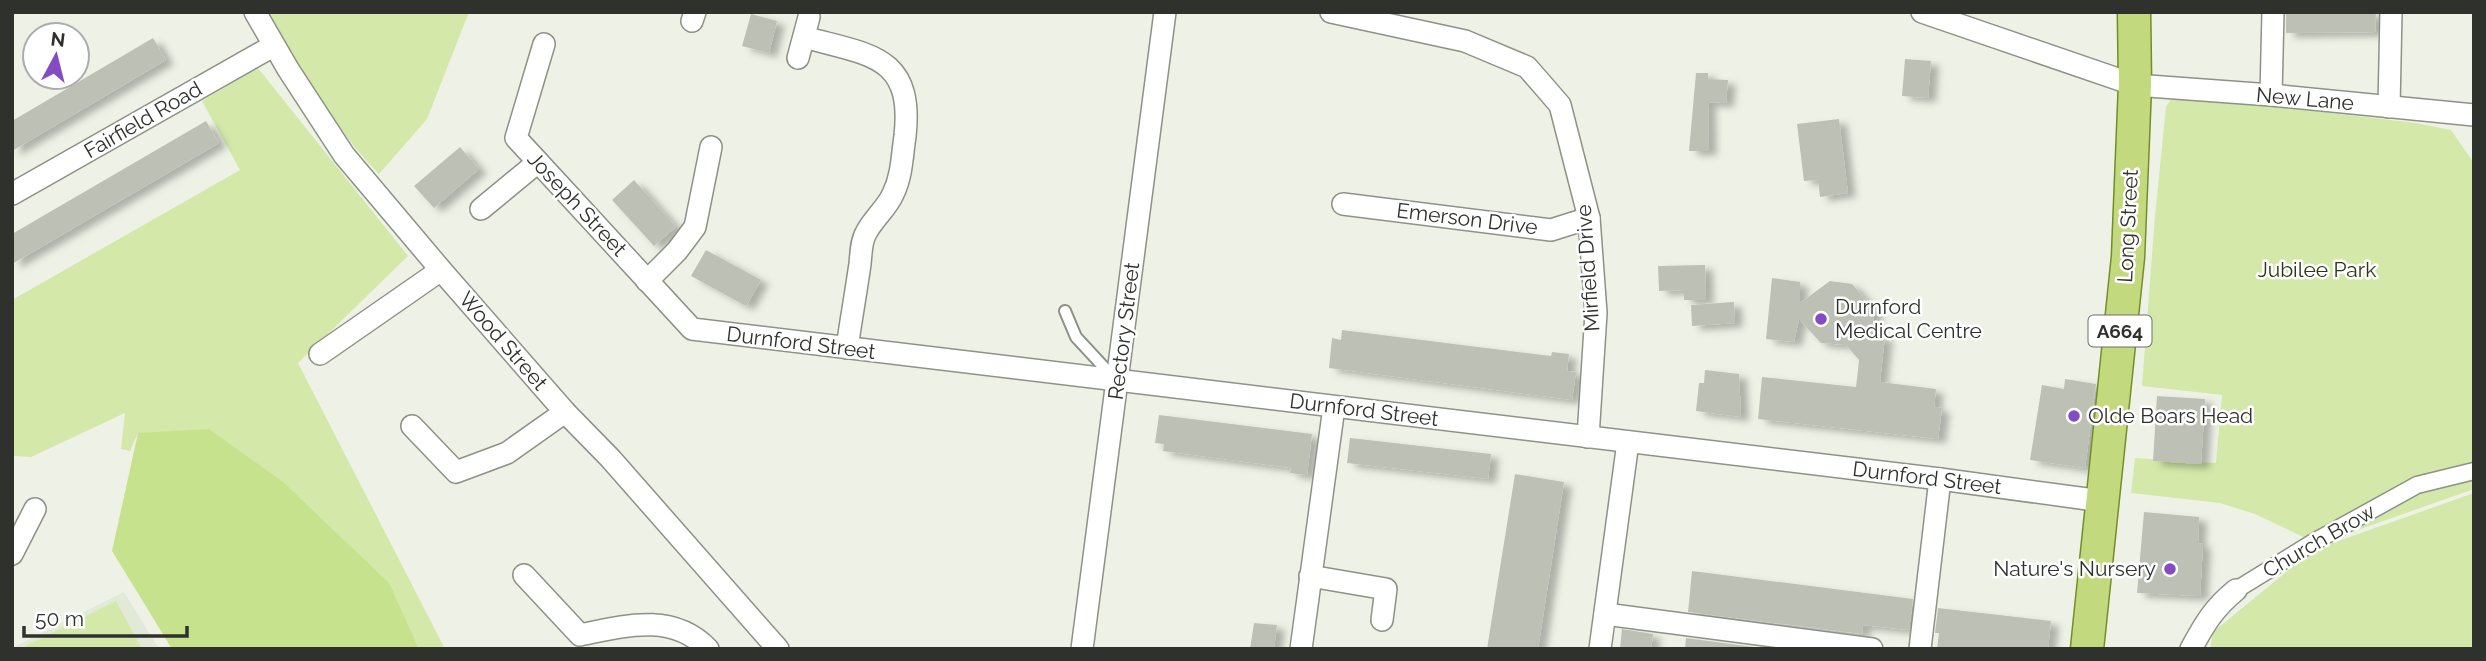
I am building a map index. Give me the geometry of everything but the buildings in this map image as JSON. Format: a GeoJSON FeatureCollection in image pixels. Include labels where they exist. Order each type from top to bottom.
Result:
{"type":"FeatureCollection","features":[{"type":"Feature","properties":{"kind":"main road","name":"Long Street"},"geometry":{"type":"LineString","coordinates":[[2087,649],[2128,257],[2135,85],[2134,12]]}},
{"type":"Feature","properties":{"kind":"street","name":"Wood Street"},"geometry":{"type":"LineString","coordinates":[[255,12],[273,46],[344,155],[440,270],[778,649]]}},
{"type":"Feature","properties":{"kind":"street","name":"Rectory Street"},"geometry":{"type":"LineString","coordinates":[[1082,649],[1165,12]]}},
{"type":"Feature","properties":{"kind":"street","name":"Mirfield Drive"},"geometry":{"type":"LineString","coordinates":[[1331,12],[1465,41],[1527,67],[1560,105],[1589,218],[1596,313],[1588,437]]}},
{"type":"Feature","properties":{"kind":"street","name":"New Lane"},"geometry":{"type":"LineString","coordinates":[[1922,12],[2135,85],[2271,95],[2474,116]]}},
{"type":"Feature","properties":{"kind":"street"},"geometry":{"type":"LineString","coordinates":[[2271,95],[2273,12]]}},
{"type":"Feature","properties":{"kind":"street"},"geometry":{"type":"LineString","coordinates":[[2389,107],[2391,12]]}},
{"type":"Feature","properties":{"kind":"street"},"geometry":{"type":"LineString","coordinates":[[804,38],[878,60],[897,75],[903,85],[906,101],[900,178],[885,208],[865,234],[847,348]]}},
{"type":"Feature","properties":{"kind":"street","name":"Joseph Street"},"geometry":{"type":"LineString","coordinates":[[544,44],[516,138],[648,281]]}},
{"type":"Feature","properties":{"kind":"street","name":"Fairfield Road"},"geometry":{"type":"LineString","coordinates":[[12,194],[273,46]]}},
{"type":"Feature","properties":{"kind":"street"},"geometry":{"type":"LineString","coordinates":[[648,281],[677,251],[695,227],[712,148]]}},
{"type":"Feature","properties":{"kind":"street"},"geometry":{"type":"LineString","coordinates":[[481,209],[538,162]]}},
{"type":"Feature","properties":{"kind":"street","name":"Emerson Drive"},"geometry":{"type":"LineString","coordinates":[[1343,204],[1551,230],[1589,218]]}},
{"type":"Feature","properties":{"kind":"street"},"geometry":{"type":"LineString","coordinates":[[320,354],[440,270]]}},
{"type":"Feature","properties":{"kind":"street","name":"Durnford Street"},"geometry":{"type":"LineString","coordinates":[[648,281],[692,329],[1940,479],[2102,501]]}},
{"type":"Feature","properties":{"kind":"street"},"geometry":{"type":"LineString","coordinates":[[1301,649],[1334,407]]}},
{"type":"Feature","properties":{"kind":"street"},"geometry":{"type":"LineString","coordinates":[[412,426],[456,472],[507,453],[565,412]]}},
{"type":"Feature","properties":{"kind":"street"},"geometry":{"type":"LineString","coordinates":[[1600,649],[1628,442]]}},
{"type":"Feature","properties":{"kind":"street","name":"Church Brow"},"geometry":{"type":"LineString","coordinates":[[2192,649],[2209,616],[2236,590],[2312,542],[2417,485],[2474,471]]}},
{"type":"Feature","properties":{"kind":"street"},"geometry":{"type":"LineString","coordinates":[[1920,649],[1940,479]]}},
{"type":"Feature","properties":{"kind":"street"},"geometry":{"type":"LineString","coordinates":[[12,554],[35,509]]}},
{"type":"Feature","properties":{"kind":"street"},"geometry":{"type":"LineString","coordinates":[[524,575],[580,635],[635,623],[670,625],[703,643],[708,649]]}},
{"type":"Feature","properties":{"kind":"street"},"geometry":{"type":"LineString","coordinates":[[1310,576],[1386,589],[1382,620]]}},
{"type":"Feature","properties":{"kind":"street"},"geometry":{"type":"LineString","coordinates":[[1605,614],[1872,649]]}},
{"type":"Feature","properties":{"kind":"lane"},"geometry":{"type":"LineString","coordinates":[[1065,311],[1076,337],[1117,381]]}},
{"type":"Feature","properties":{"kind":"shaded area"},"geometry":{"type":"Polygon","coordinates":[[[209,429],[283,482],[390,584],[419,649],[172,649],[112,551],[138,433],[209,429]]]}},
{"type":"Feature","properties":{"kind":"shaded area"},"geometry":{"type":"Polygon","coordinates":[[[124,592],[159,649],[12,649],[12,648],[124,592]]]}},
{"type":"Feature","properties":{"kind":"green space"},"geometry":{"type":"Polygon","coordinates":[[[265,12],[469,12],[427,119],[379,174],[346,137],[317,97],[265,12]]]}},
{"type":"Feature","properties":{"kind":"green space"},"geometry":{"type":"Polygon","coordinates":[[[258,68],[408,256],[298,363],[445,649],[419,649],[390,584],[138,433],[130,451],[121,449],[125,413],[31,457],[12,456],[12,300],[240,170],[202,101],[258,68]]]}},
{"type":"Feature","properties":{"kind":"green space","name":"Jubilee Park"},"geometry":{"type":"Polygon","coordinates":[[[2179,95],[2416,123],[2451,130],[2474,163],[2474,489],[2318,544],[2255,514],[2220,503],[2131,493],[2135,458],[2216,463],[2222,395],[2142,386],[2166,107],[2171,99],[2179,95]]]}},
{"type":"Feature","properties":{"kind":"green space"},"geometry":{"type":"Polygon","coordinates":[[[2474,493],[2474,649],[2210,649],[2213,632],[2313,550],[2474,493]]]}},
{"type":"Feature","properties":{"kind":"green space"},"geometry":{"type":"Polygon","coordinates":[[[116,601],[142,649],[20,649],[116,601]]]}},
{"type":"Feature","properties":{"kind":"place","name":"Durnford Medical Centre"},"geometry":{"type":"Point","coordinates":[1821,319]}},
{"type":"Feature","properties":{"kind":"place","name":"Olde Boars Head"},"geometry":{"type":"Point","coordinates":[2074,416]}},
{"type":"Feature","properties":{"kind":"place","name":"Nature's Nursery"},"geometry":{"type":"Point","coordinates":[2170,569]}}]}
